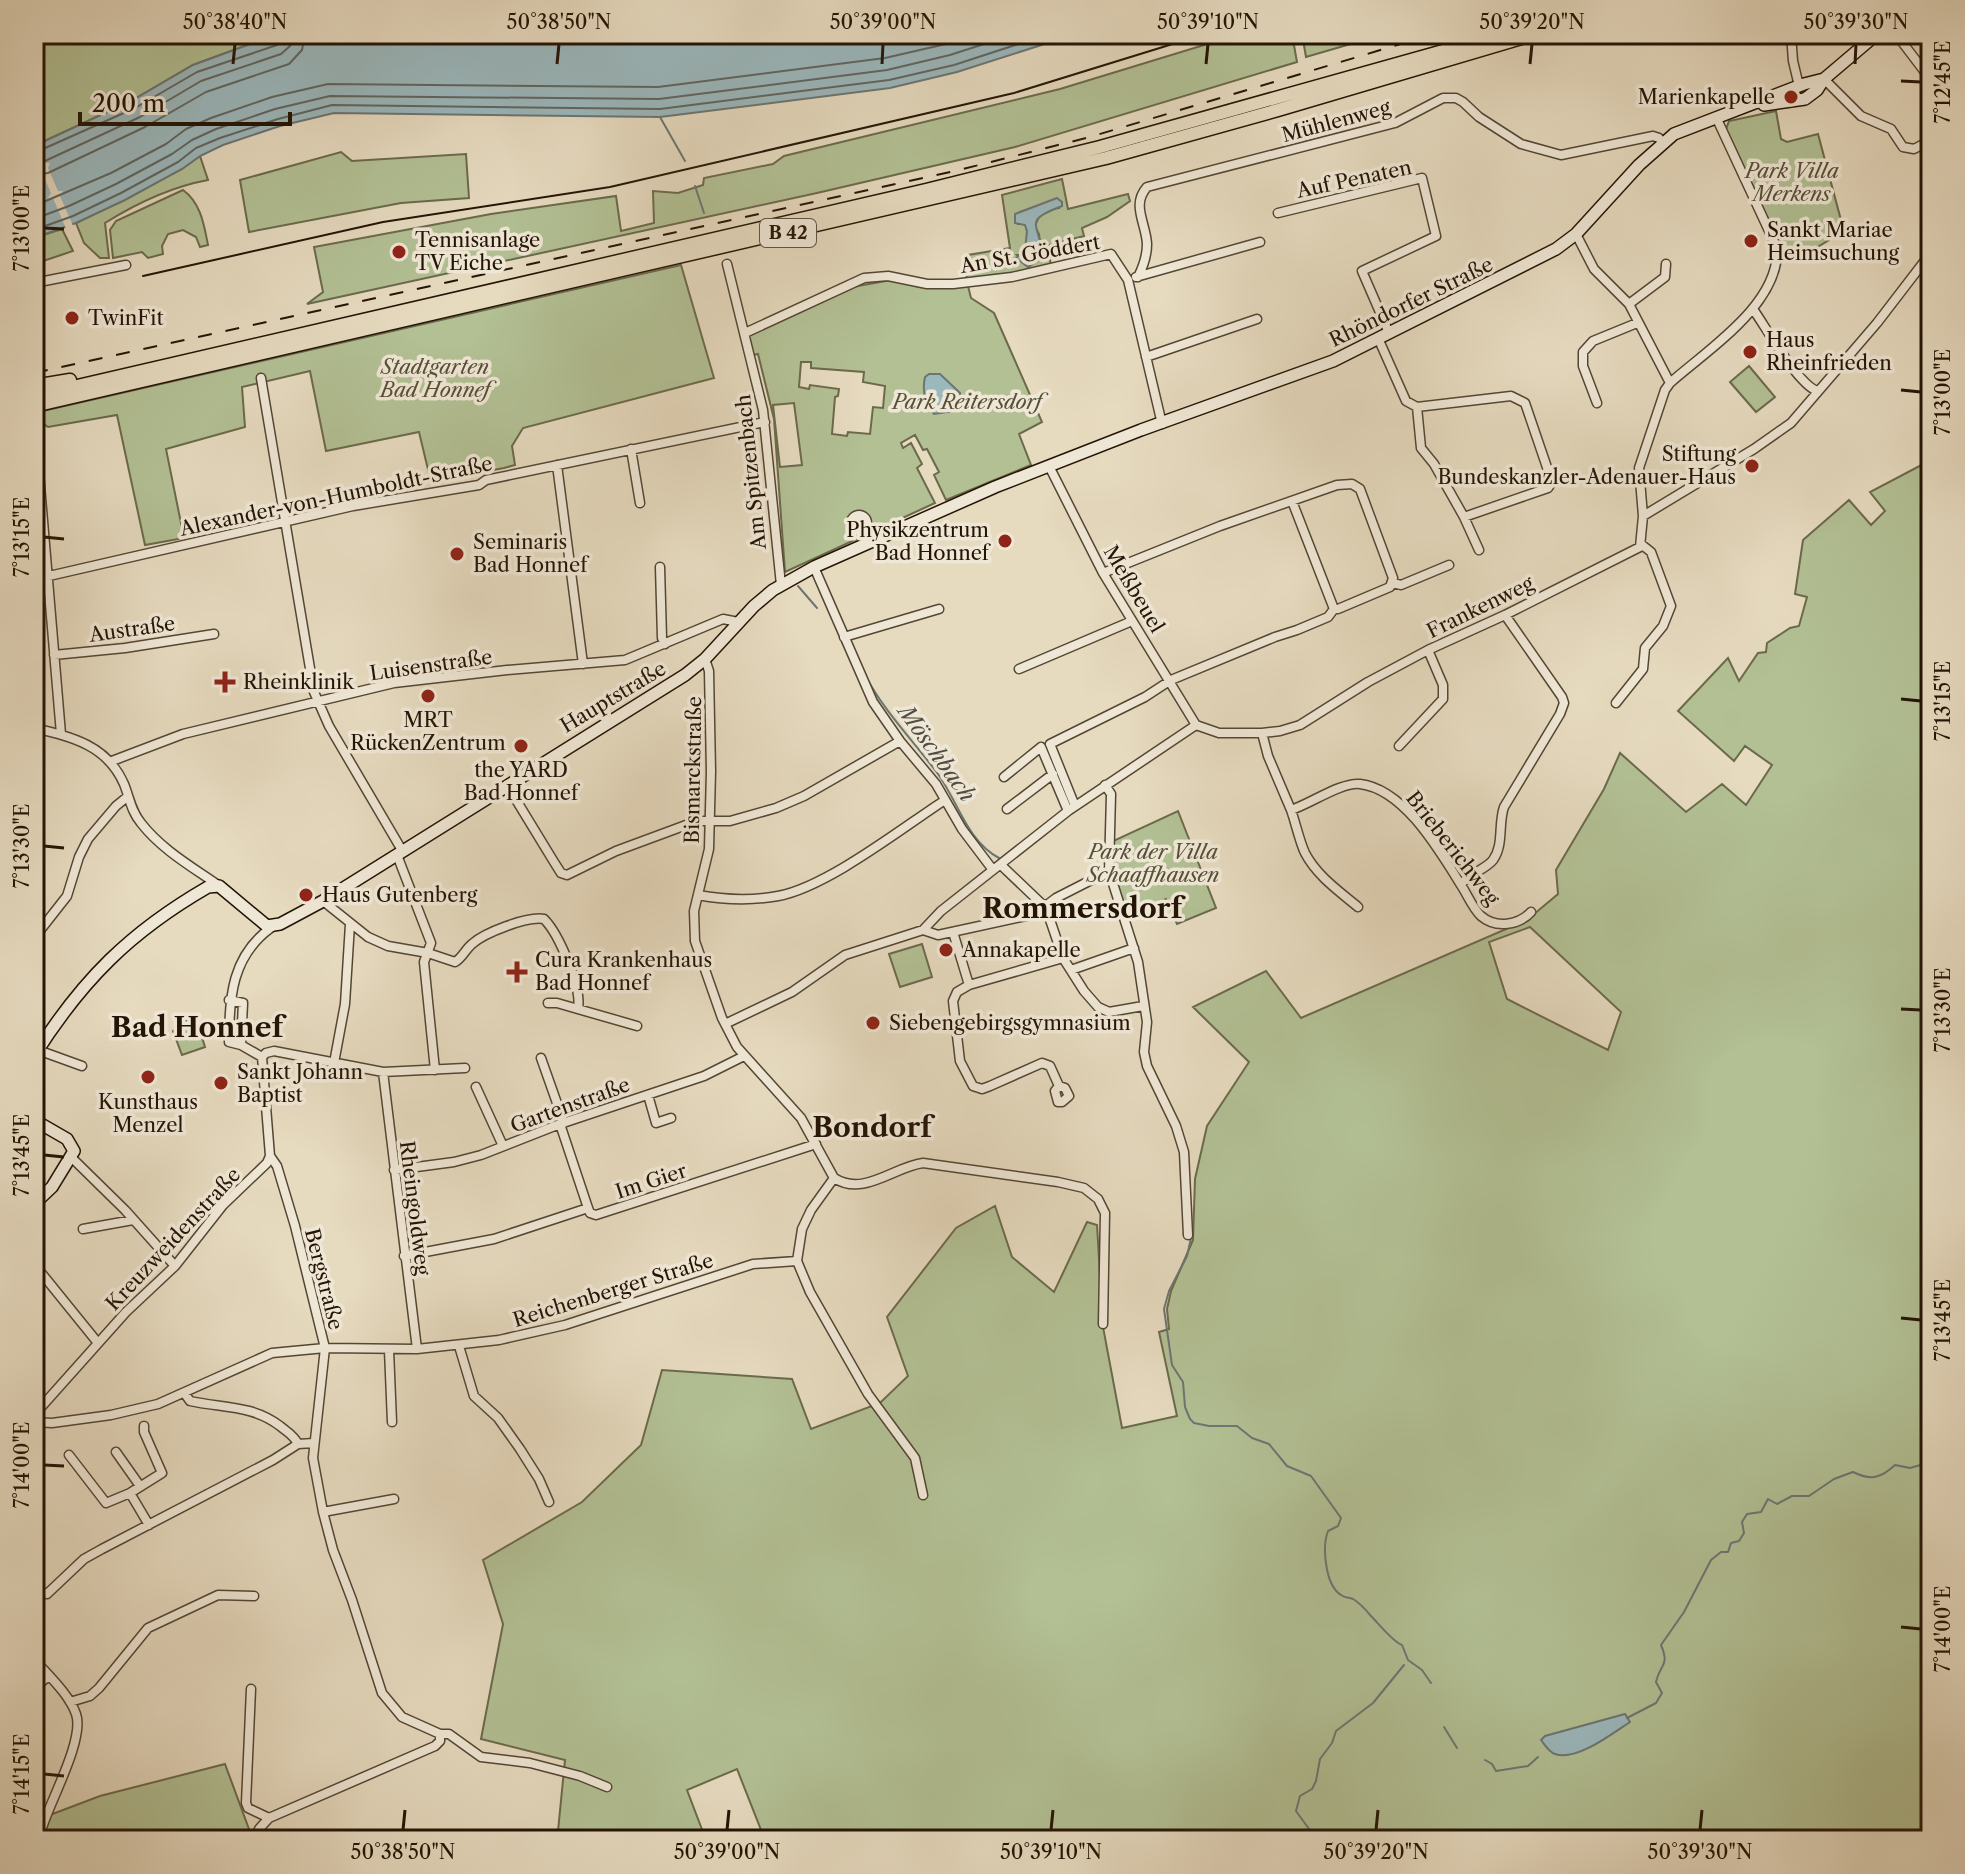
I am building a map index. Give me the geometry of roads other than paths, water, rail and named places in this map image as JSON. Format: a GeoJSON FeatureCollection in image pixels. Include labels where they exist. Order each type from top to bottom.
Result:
{"type":"FeatureCollection","features":[{"type":"Feature","properties":{"kind":"highway","name":"B 42"},"geometry":{"type":"LineString","coordinates":[[34,396],[969,180],[1246,108],[1504,34]]}},
{"type":"Feature","properties":{"kind":"highway","name":"B 42"},"geometry":{"type":"LineString","coordinates":[[34,406],[1106,158],[1535,34]]}},
{"type":"Feature","properties":{"kind":"highway"},"geometry":{"type":"LineString","coordinates":[[34,386],[137,372]]}},
{"type":"Feature","properties":{"kind":"main road"},"geometry":{"type":"LineString","coordinates":[[1824,79],[1877,34]]}},
{"type":"Feature","properties":{"kind":"main road","name":"Rhöndorfer Straße"},"geometry":{"type":"LineString","coordinates":[[1049,466],[1333,361],[1384,336],[1556,249],[1576,234],[1662,143],[1686,128],[1749,107],[1801,101],[1804,88],[1824,79]]}},
{"type":"Feature","properties":{"kind":"main road","name":"Hauptstraße"},"geometry":{"type":"LineString","coordinates":[[272,927],[323,901],[685,675],[705,659],[738,622],[781,585],[814,567],[1049,466]]}},
{"type":"Feature","properties":{"kind":"main road"},"geometry":{"type":"LineString","coordinates":[[35,1052],[82,988],[121,946],[212,884],[272,927]]}},
{"type":"Feature","properties":{"kind":"main road"},"geometry":{"type":"LineString","coordinates":[[34,1120],[72,1144],[74,1151],[52,1187],[34,1204]]}},
{"type":"Feature","properties":{"kind":"street"},"geometry":{"type":"LineString","coordinates":[[1791,34],[1793,61],[1804,88]]}},
{"type":"Feature","properties":{"kind":"street"},"geometry":{"type":"LineString","coordinates":[[1896,34],[1931,80]]}},
{"type":"Feature","properties":{"kind":"street"},"geometry":{"type":"LineString","coordinates":[[1824,79],[1861,116],[1891,129],[1903,147],[1914,149],[1931,140]]}},
{"type":"Feature","properties":{"kind":"street","name":"Mühlenweg"},"geometry":{"type":"LineString","coordinates":[[1138,277],[1147,243],[1138,207],[1141,193],[1147,187],[1395,123],[1443,98],[1456,98],[1463,102],[1497,130],[1521,144],[1561,155],[1653,136],[1662,143]]}},
{"type":"Feature","properties":{"kind":"street"},"geometry":{"type":"LineString","coordinates":[[1616,703],[1643,669],[1645,648],[1663,626],[1671,606],[1651,552],[1641,544],[1643,516],[1639,468],[1670,383],[1753,309],[1773,271],[1777,248],[1716,117]]}},
{"type":"Feature","properties":{"kind":"street","name":"Auf Penaten"},"geometry":{"type":"LineString","coordinates":[[1278,213],[1422,178],[1436,236],[1362,271],[1384,336]]}},
{"type":"Feature","properties":{"kind":"street"},"geometry":{"type":"LineString","coordinates":[[1576,234],[1594,269],[1629,304],[1670,383]]}},
{"type":"Feature","properties":{"kind":"street"},"geometry":{"type":"LineString","coordinates":[[1162,424],[1128,280],[1260,242]]}},
{"type":"Feature","properties":{"kind":"street","name":"An St. Göddert"},"geometry":{"type":"LineString","coordinates":[[745,333],[864,278],[888,276],[927,284],[953,284],[1012,277],[1106,254],[1116,258],[1128,280]]}},
{"type":"Feature","properties":{"kind":"street"},"geometry":{"type":"LineString","coordinates":[[1643,516],[1776,435],[1812,401],[1930,254]]}},
{"type":"Feature","properties":{"kind":"street","name":"Am Spitzenbach"},"geometry":{"type":"LineString","coordinates":[[727,264],[765,422],[781,585]]}},
{"type":"Feature","properties":{"kind":"street"},"geometry":{"type":"LineString","coordinates":[[1629,304],[1665,277],[1666,264]]}},
{"type":"Feature","properties":{"kind":"street"},"geometry":{"type":"LineString","coordinates":[[34,283],[126,265]]}},
{"type":"Feature","properties":{"kind":"street"},"geometry":{"type":"LineString","coordinates":[[1753,309],[1796,371],[1811,389],[1817,391]]}},
{"type":"Feature","properties":{"kind":"street"},"geometry":{"type":"LineString","coordinates":[[1146,357],[1257,319]]}},
{"type":"Feature","properties":{"kind":"street"},"geometry":{"type":"LineString","coordinates":[[1597,403],[1583,366],[1583,352],[1593,341],[1637,323]]}},
{"type":"Feature","properties":{"kind":"street"},"geometry":{"type":"LineString","coordinates":[[1384,336],[1406,401],[1417,407],[1511,396],[1525,403],[1552,482],[1548,488],[1464,517]]}},
{"type":"Feature","properties":{"kind":"street"},"geometry":{"type":"LineString","coordinates":[[261,378],[318,703],[400,853],[431,941],[424,962],[435,1070]]}},
{"type":"Feature","properties":{"kind":"street"},"geometry":{"type":"LineString","coordinates":[[1417,407],[1421,448],[1434,464],[1479,550]]}},
{"type":"Feature","properties":{"kind":"street","name":"Alexander-von-Humboldt-Straße"},"geometry":{"type":"LineString","coordinates":[[49,576],[407,495],[442,493],[479,485],[486,480],[765,422]]}},
{"type":"Feature","properties":{"kind":"street"},"geometry":{"type":"LineString","coordinates":[[35,426],[61,734]]}},
{"type":"Feature","properties":{"kind":"street"},"geometry":{"type":"LineString","coordinates":[[631,449],[640,503]]}},
{"type":"Feature","properties":{"kind":"street"},"geometry":{"type":"LineString","coordinates":[[557,465],[583,664]]}},
{"type":"Feature","properties":{"kind":"street","name":"Meßbeuel"},"geometry":{"type":"LineString","coordinates":[[1049,466],[1103,573],[1196,725]]}},
{"type":"Feature","properties":{"kind":"street"},"geometry":{"type":"LineString","coordinates":[[1071,809],[1050,744],[1145,697],[1171,680],[1328,617],[1334,609],[1390,587],[1393,583],[1360,489],[1352,484],[1337,485],[1220,526],[1103,573]]}},
{"type":"Feature","properties":{"kind":"street"},"geometry":{"type":"LineString","coordinates":[[1292,501],[1334,609]]}},
{"type":"Feature","properties":{"kind":"street","name":"Frankenweg"},"geometry":{"type":"LineString","coordinates":[[1196,725],[1219,733],[1262,733],[1300,725],[1368,682],[1428,650],[1505,615],[1633,551],[1641,544]]}},
{"type":"Feature","properties":{"kind":"street"},"geometry":{"type":"LineString","coordinates":[[1393,583],[1401,585],[1449,565]]}},
{"type":"Feature","properties":{"kind":"street"},"geometry":{"type":"LineString","coordinates":[[660,567],[662,638],[665,644]]}},
{"type":"Feature","properties":{"kind":"street"},"geometry":{"type":"LineString","coordinates":[[814,567],[873,702],[936,784],[980,856],[1046,908],[1063,958],[1098,1007],[1109,1012],[1143,1006]]}},
{"type":"Feature","properties":{"kind":"street"},"geometry":{"type":"LineString","coordinates":[[844,637],[939,609]]}},
{"type":"Feature","properties":{"kind":"street"},"geometry":{"type":"LineString","coordinates":[[1461,884],[1494,859],[1500,841],[1504,807],[1564,703],[1505,615]]}},
{"type":"Feature","properties":{"kind":"street","name":"Luisenstraße"},"geometry":{"type":"LineString","coordinates":[[112,761],[183,734],[394,683],[625,660],[723,619],[738,622]]}},
{"type":"Feature","properties":{"kind":"street"},"geometry":{"type":"LineString","coordinates":[[1019,669],[1132,621]]}},
{"type":"Feature","properties":{"kind":"street","name":"Austraße"},"geometry":{"type":"LineString","coordinates":[[54,655],[214,634]]}},
{"type":"Feature","properties":{"kind":"street"},"geometry":{"type":"LineString","coordinates":[[1399,746],[1443,699],[1443,685],[1428,650]]}},
{"type":"Feature","properties":{"kind":"street","name":"Bismarckstraße"},"geometry":{"type":"LineString","coordinates":[[705,659],[709,671],[709,849],[694,911],[695,941],[725,1024],[744,1056],[801,1118],[834,1178]]}},
{"type":"Feature","properties":{"kind":"street"},"geometry":{"type":"LineString","coordinates":[[725,1024],[809,983],[845,955],[923,930],[941,911],[1071,809],[1196,725]]}},
{"type":"Feature","properties":{"kind":"street"},"geometry":{"type":"LineString","coordinates":[[34,728],[61,734],[96,749],[112,761],[125,787],[131,809],[157,842],[212,884]]}},
{"type":"Feature","properties":{"kind":"street"},"geometry":{"type":"LineString","coordinates":[[1262,733],[1304,851],[1322,876],[1358,907]]}},
{"type":"Feature","properties":{"kind":"street"},"geometry":{"type":"LineString","coordinates":[[507,785],[561,873],[567,875],[607,855],[697,821],[752,817],[776,808],[827,784],[900,741]]}},
{"type":"Feature","properties":{"kind":"street"},"geometry":{"type":"LineString","coordinates":[[1004,777],[1041,747],[1071,809]]}},
{"type":"Feature","properties":{"kind":"street"},"geometry":{"type":"LineString","coordinates":[[1007,809],[1053,774]]}},
{"type":"Feature","properties":{"kind":"street","name":"Brieberichweg"},"geometry":{"type":"LineString","coordinates":[[1291,810],[1339,788],[1356,784],[1374,787],[1392,796],[1407,811],[1481,916],[1495,923],[1518,922],[1531,912]]}},
{"type":"Feature","properties":{"kind":"street"},"geometry":{"type":"LineString","coordinates":[[1105,785],[1111,794],[1109,871],[1134,948],[1147,1022],[1144,1052],[1147,1066],[1176,1126],[1184,1152],[1188,1235]]}},
{"type":"Feature","properties":{"kind":"street"},"geometry":{"type":"LineString","coordinates":[[34,938],[67,896],[88,839],[127,797]]}},
{"type":"Feature","properties":{"kind":"street"},"geometry":{"type":"LineString","coordinates":[[698,895],[733,900],[799,890],[867,851],[945,800]]}},
{"type":"Feature","properties":{"kind":"street"},"geometry":{"type":"LineString","coordinates":[[923,930],[938,935],[1035,914],[1056,898],[1109,871]]}},
{"type":"Feature","properties":{"kind":"street"},"geometry":{"type":"LineString","coordinates":[[323,901],[368,937],[388,946],[428,953],[455,962],[485,935],[534,919],[544,919],[566,958],[579,1001],[578,1008]]}},
{"type":"Feature","properties":{"kind":"street"},"geometry":{"type":"LineString","coordinates":[[334,1063],[345,1004],[350,924]]}},
{"type":"Feature","properties":{"kind":"street","name":"Hauptstraße"},"geometry":{"type":"LineString","coordinates":[[241,1045],[229,1042],[229,1000],[241,962],[272,927]]}},
{"type":"Feature","properties":{"kind":"street"},"geometry":{"type":"LineString","coordinates":[[953,932],[969,985]]}},
{"type":"Feature","properties":{"kind":"street"},"geometry":{"type":"LineString","coordinates":[[1071,970],[1134,948]]}},
{"type":"Feature","properties":{"kind":"street"},"geometry":{"type":"LineString","coordinates":[[1059,1086],[1050,1066],[1042,1063],[982,1089],[973,1086],[960,1061],[953,1001],[957,992],[969,985],[1063,958]]}},
{"type":"Feature","properties":{"kind":"street"},"geometry":{"type":"LineString","coordinates":[[229,1000],[243,1003],[241,1045],[262,1057],[274,1051],[383,1072],[465,1068]]}},
{"type":"Feature","properties":{"kind":"street"},"geometry":{"type":"LineString","coordinates":[[548,1003],[578,1008],[637,1026]]}},
{"type":"Feature","properties":{"kind":"street"},"geometry":{"type":"LineString","coordinates":[[35,1052],[82,1066]]}},
{"type":"Feature","properties":{"kind":"street","name":"Gartenstraße"},"geometry":{"type":"LineString","coordinates":[[394,1170],[454,1162],[704,1076],[744,1056]]}},
{"type":"Feature","properties":{"kind":"street","name":"Bergstraße"},"geometry":{"type":"LineString","coordinates":[[262,1057],[270,1156],[277,1166],[295,1226],[325,1348],[313,1458],[323,1512],[382,1693],[402,1717],[440,1734],[449,1734],[481,1757],[530,1763],[580,1776],[607,1787]]}},
{"type":"Feature","properties":{"kind":"street"},"geometry":{"type":"LineString","coordinates":[[541,1058],[588,1208]]}},
{"type":"Feature","properties":{"kind":"street","name":"Rheingoldweg"},"geometry":{"type":"LineString","coordinates":[[383,1072],[417,1349]]}},
{"type":"Feature","properties":{"kind":"street","name":"Gartenstraße"},"geometry":{"type":"LineString","coordinates":[[476,1087],[503,1146]]}},
{"type":"Feature","properties":{"kind":"street","name":"Gartenstraße"},"geometry":{"type":"LineString","coordinates":[[648,1095],[656,1123],[671,1118]]}},
{"type":"Feature","properties":{"kind":"street","name":"Im Gier"},"geometry":{"type":"LineString","coordinates":[[404,1256],[494,1239],[588,1208],[590,1213],[596,1215],[816,1144]]}},
{"type":"Feature","properties":{"kind":"street","name":"Kreuzweidenstraße"},"geometry":{"type":"LineString","coordinates":[[34,1415],[126,1312],[175,1266],[223,1205],[267,1163],[270,1156]]}},
{"type":"Feature","properties":{"kind":"street"},"geometry":{"type":"LineString","coordinates":[[71,1157],[125,1210],[175,1266]]}},
{"type":"Feature","properties":{"kind":"street"},"geometry":{"type":"LineString","coordinates":[[923,1495],[915,1458],[868,1394],[810,1292],[797,1261],[802,1229],[811,1210],[834,1178],[841,1183],[864,1185],[912,1164],[923,1163],[1084,1188],[1098,1199],[1105,1213],[1103,1324]]}},
{"type":"Feature","properties":{"kind":"street"},"geometry":{"type":"LineString","coordinates":[[83,1229],[133,1220]]}},
{"type":"Feature","properties":{"kind":"street","name":"Reichenberger Straße"},"geometry":{"type":"LineString","coordinates":[[34,1422],[52,1423],[111,1415],[158,1404],[272,1353],[325,1348],[389,1350],[459,1346],[565,1325],[753,1264],[797,1261]]}},
{"type":"Feature","properties":{"kind":"street"},"geometry":{"type":"LineString","coordinates":[[34,1264],[98,1343]]}},
{"type":"Feature","properties":{"kind":"street"},"geometry":{"type":"LineString","coordinates":[[459,1346],[474,1396],[498,1418],[520,1449],[549,1502]]}},
{"type":"Feature","properties":{"kind":"street"},"geometry":{"type":"LineString","coordinates":[[389,1350],[392,1422]]}},
{"type":"Feature","properties":{"kind":"street"},"geometry":{"type":"LineString","coordinates":[[185,1394],[190,1401],[257,1412],[273,1420],[298,1444]]}},
{"type":"Feature","properties":{"kind":"street"},"geometry":{"type":"LineString","coordinates":[[69,1455],[106,1503],[130,1493],[162,1473],[144,1426]]}},
{"type":"Feature","properties":{"kind":"street"},"geometry":{"type":"LineString","coordinates":[[34,1590],[47,1594],[84,1559],[298,1444],[314,1443]]}},
{"type":"Feature","properties":{"kind":"street"},"geometry":{"type":"LineString","coordinates":[[116,1452],[140,1486]]}},
{"type":"Feature","properties":{"kind":"street"},"geometry":{"type":"LineString","coordinates":[[130,1493],[149,1525]]}},
{"type":"Feature","properties":{"kind":"street"},"geometry":{"type":"LineString","coordinates":[[323,1512],[394,1499]]}},
{"type":"Feature","properties":{"kind":"street"},"geometry":{"type":"LineString","coordinates":[[70,1702],[90,1696],[99,1688],[148,1628],[218,1595],[254,1596]]}},
{"type":"Feature","properties":{"kind":"street"},"geometry":{"type":"LineString","coordinates":[[34,1659],[70,1702],[77,1716],[77,1732],[69,1761],[42,1828]]}},
{"type":"Feature","properties":{"kind":"street"},"geometry":{"type":"LineString","coordinates":[[34,1688],[49,1676]]}},
{"type":"Feature","properties":{"kind":"street"},"geometry":{"type":"LineString","coordinates":[[251,1689],[246,1803],[248,1808],[269,1818]]}},
{"type":"Feature","properties":{"kind":"street"},"geometry":{"type":"LineString","coordinates":[[262,1840],[259,1829],[269,1818],[435,1746],[440,1741],[440,1734]]}},
{"type":"Feature","properties":{"kind":"street"},"geometry":{"type":"LineString","coordinates":[[420,1840],[439,1836],[446,1840]]}},
{"type":"Feature","properties":{"kind":"water"},"geometry":{"type":"Polygon","coordinates":[[[294,34],[1076,34],[957,72],[890,88],[660,117],[334,113],[280,126],[223,145],[125,200],[34,238],[34,146],[131,101],[193,65],[261,40],[294,34]]]}},
{"type":"Feature","properties":{"kind":"water"},"geometry":{"type":"Polygon","coordinates":[[[1057,198],[1062,206],[1037,220],[1042,258],[1028,267],[1016,258],[1025,250],[1027,231],[1025,225],[1015,223],[1015,214],[1057,198]]]}},
{"type":"Feature","properties":{"kind":"water"},"geometry":{"type":"Polygon","coordinates":[[[940,374],[960,393],[961,401],[955,406],[955,411],[934,414],[931,410],[924,387],[925,377],[940,374]]]}},
{"type":"Feature","properties":{"kind":"water"},"geometry":{"type":"Polygon","coordinates":[[[1625,1714],[1630,1722],[1594,1745],[1573,1754],[1555,1754],[1541,1740],[1545,1736],[1625,1714]]]}},
{"type":"Feature","properties":{"kind":"waterway"},"geometry":{"type":"LineString","coordinates":[[660,117],[685,161]]}},
{"type":"Feature","properties":{"kind":"waterway"},"geometry":{"type":"LineString","coordinates":[[695,186],[704,213]]}},
{"type":"Feature","properties":{"kind":"waterway","name":"Möschbach"},"geometry":{"type":"LineString","coordinates":[[798,586],[817,608]]}},
{"type":"Feature","properties":{"kind":"waterway","name":"Möschbach"},"geometry":{"type":"LineString","coordinates":[[865,675],[890,714],[938,774],[979,842],[999,858]]}},
{"type":"Feature","properties":{"kind":"waterway","name":"Möschbach"},"geometry":{"type":"LineString","coordinates":[[1188,1154],[1190,1203]]}},
{"type":"Feature","properties":{"kind":"waterway","name":"Möschbach"},"geometry":{"type":"LineString","coordinates":[[1191,1238],[1187,1256],[1169,1291],[1164,1309],[1172,1365],[1183,1382],[1185,1407],[1190,1419],[1209,1426],[1237,1426],[1252,1438],[1269,1444],[1287,1466],[1311,1476],[1341,1518],[1338,1526],[1328,1531],[1326,1538],[1325,1556],[1331,1583],[1341,1595],[1360,1605],[1390,1637],[1402,1645],[1408,1660],[1422,1670],[1431,1683]]}},
{"type":"Feature","properties":{"kind":"waterway","name":"Möschbach"},"geometry":{"type":"LineString","coordinates":[[1627,1718],[1656,1703],[1662,1693],[1656,1682],[1664,1661],[1661,1645],[1684,1612],[1711,1560],[1721,1552],[1728,1552],[1731,1543],[1739,1541],[1744,1533],[1742,1522],[1747,1514],[1761,1512],[1768,1499],[1777,1504],[1792,1496],[1809,1496],[1834,1479],[1853,1472],[1876,1477],[1895,1465],[1910,1468],[1931,1462]]}},
{"type":"Feature","properties":{"kind":"waterway"},"geometry":{"type":"LineString","coordinates":[[1317,1840],[1296,1811],[1300,1796],[1312,1789],[1320,1759],[1332,1743],[1336,1731],[1373,1703],[1404,1665]]}},
{"type":"Feature","properties":{"kind":"waterway","name":"Möschbach"},"geometry":{"type":"LineString","coordinates":[[1444,1727],[1457,1748]]}},
{"type":"Feature","properties":{"kind":"waterway","name":"Möschbach"},"geometry":{"type":"LineString","coordinates":[[1485,1760],[1496,1771],[1528,1766],[1538,1757]]}},
{"type":"Feature","properties":{"kind":"tram line"},"geometry":{"type":"LineString","coordinates":[[143,276],[383,222],[610,187],[1014,93],[1205,34]]}},
{"type":"Feature","properties":{"kind":"railway"},"geometry":{"type":"LineString","coordinates":[[34,373],[959,170],[1090,137],[1434,34]]}},
{"type":"Feature","properties":{"kind":"place","name":"Marienkapelle"},"geometry":{"type":"Point","coordinates":[1791,97]}},
{"type":"Feature","properties":{"kind":"place","name":"Sankt Mariae Heimsuchung"},"geometry":{"type":"Point","coordinates":[1751,241]}},
{"type":"Feature","properties":{"kind":"place","name":"Tennisanlage TV Eiche"},"geometry":{"type":"Point","coordinates":[399,252]}},
{"type":"Feature","properties":{"kind":"place","name":"TwinFit"},"geometry":{"type":"Point","coordinates":[72,318]}},
{"type":"Feature","properties":{"kind":"place","name":"Haus Rheinfrieden"},"geometry":{"type":"Point","coordinates":[1750,352]}},
{"type":"Feature","properties":{"kind":"place","name":"Stiftung Bundeskanzler-Adenauer-Haus"},"geometry":{"type":"Point","coordinates":[1752,466]}},
{"type":"Feature","properties":{"kind":"place","name":"Physikzentrum Bad Honnef"},"geometry":{"type":"Point","coordinates":[1005,541]}},
{"type":"Feature","properties":{"kind":"place","name":"Seminaris Bad Honnef"},"geometry":{"type":"Point","coordinates":[457,554]}},
{"type":"Feature","properties":{"kind":"place","name":"Rheinklinik"},"geometry":{"type":"Point","coordinates":[225,682]}},
{"type":"Feature","properties":{"kind":"place","name":"MRT RückenZentrum"},"geometry":{"type":"Point","coordinates":[428,696]}},
{"type":"Feature","properties":{"kind":"place","name":"the YARD Bad Honnef"},"geometry":{"type":"Point","coordinates":[521,746]}},
{"type":"Feature","properties":{"kind":"place","name":"Haus Gutenberg"},"geometry":{"type":"Point","coordinates":[306,895]}},
{"type":"Feature","properties":{"kind":"place","name":"Annakapelle"},"geometry":{"type":"Point","coordinates":[946,950]}},
{"type":"Feature","properties":{"kind":"place","name":"Cura Krankenhaus Bad Honnef"},"geometry":{"type":"Point","coordinates":[517,972]}},
{"type":"Feature","properties":{"kind":"place","name":"Siebengebirgsgymnasium"},"geometry":{"type":"Point","coordinates":[873,1023]}},
{"type":"Feature","properties":{"kind":"place","name":"Kunsthaus Menzel"},"geometry":{"type":"Point","coordinates":[148,1077]}},
{"type":"Feature","properties":{"kind":"place","name":"Sankt Johann Baptist"},"geometry":{"type":"Point","coordinates":[221,1083]}},
{"type":"Feature","properties":{"kind":"district","name":"Rommersdorf"},"geometry":{"type":"Point","coordinates":[1082,908]}},
{"type":"Feature","properties":{"kind":"district","name":"Bad Honnef"},"geometry":{"type":"Point","coordinates":[197,1027]}},
{"type":"Feature","properties":{"kind":"district","name":"Bondorf"},"geometry":{"type":"Point","coordinates":[872,1127]}},
{"type":"Feature","properties":{"kind":"park label","name":"Park Villa Merkens"},"geometry":{"type":"Point","coordinates":[1792,182]}},
{"type":"Feature","properties":{"kind":"park label","name":"Stadtgarten Bad Honnef"},"geometry":{"type":"Point","coordinates":[435,378]}},
{"type":"Feature","properties":{"kind":"park label","name":"Park Reitersdorf"},"geometry":{"type":"Point","coordinates":[967,402]}},
{"type":"Feature","properties":{"kind":"park label","name":"Park der Villa Schaaffhausen"},"geometry":{"type":"Point","coordinates":[1153,864]}}]}
